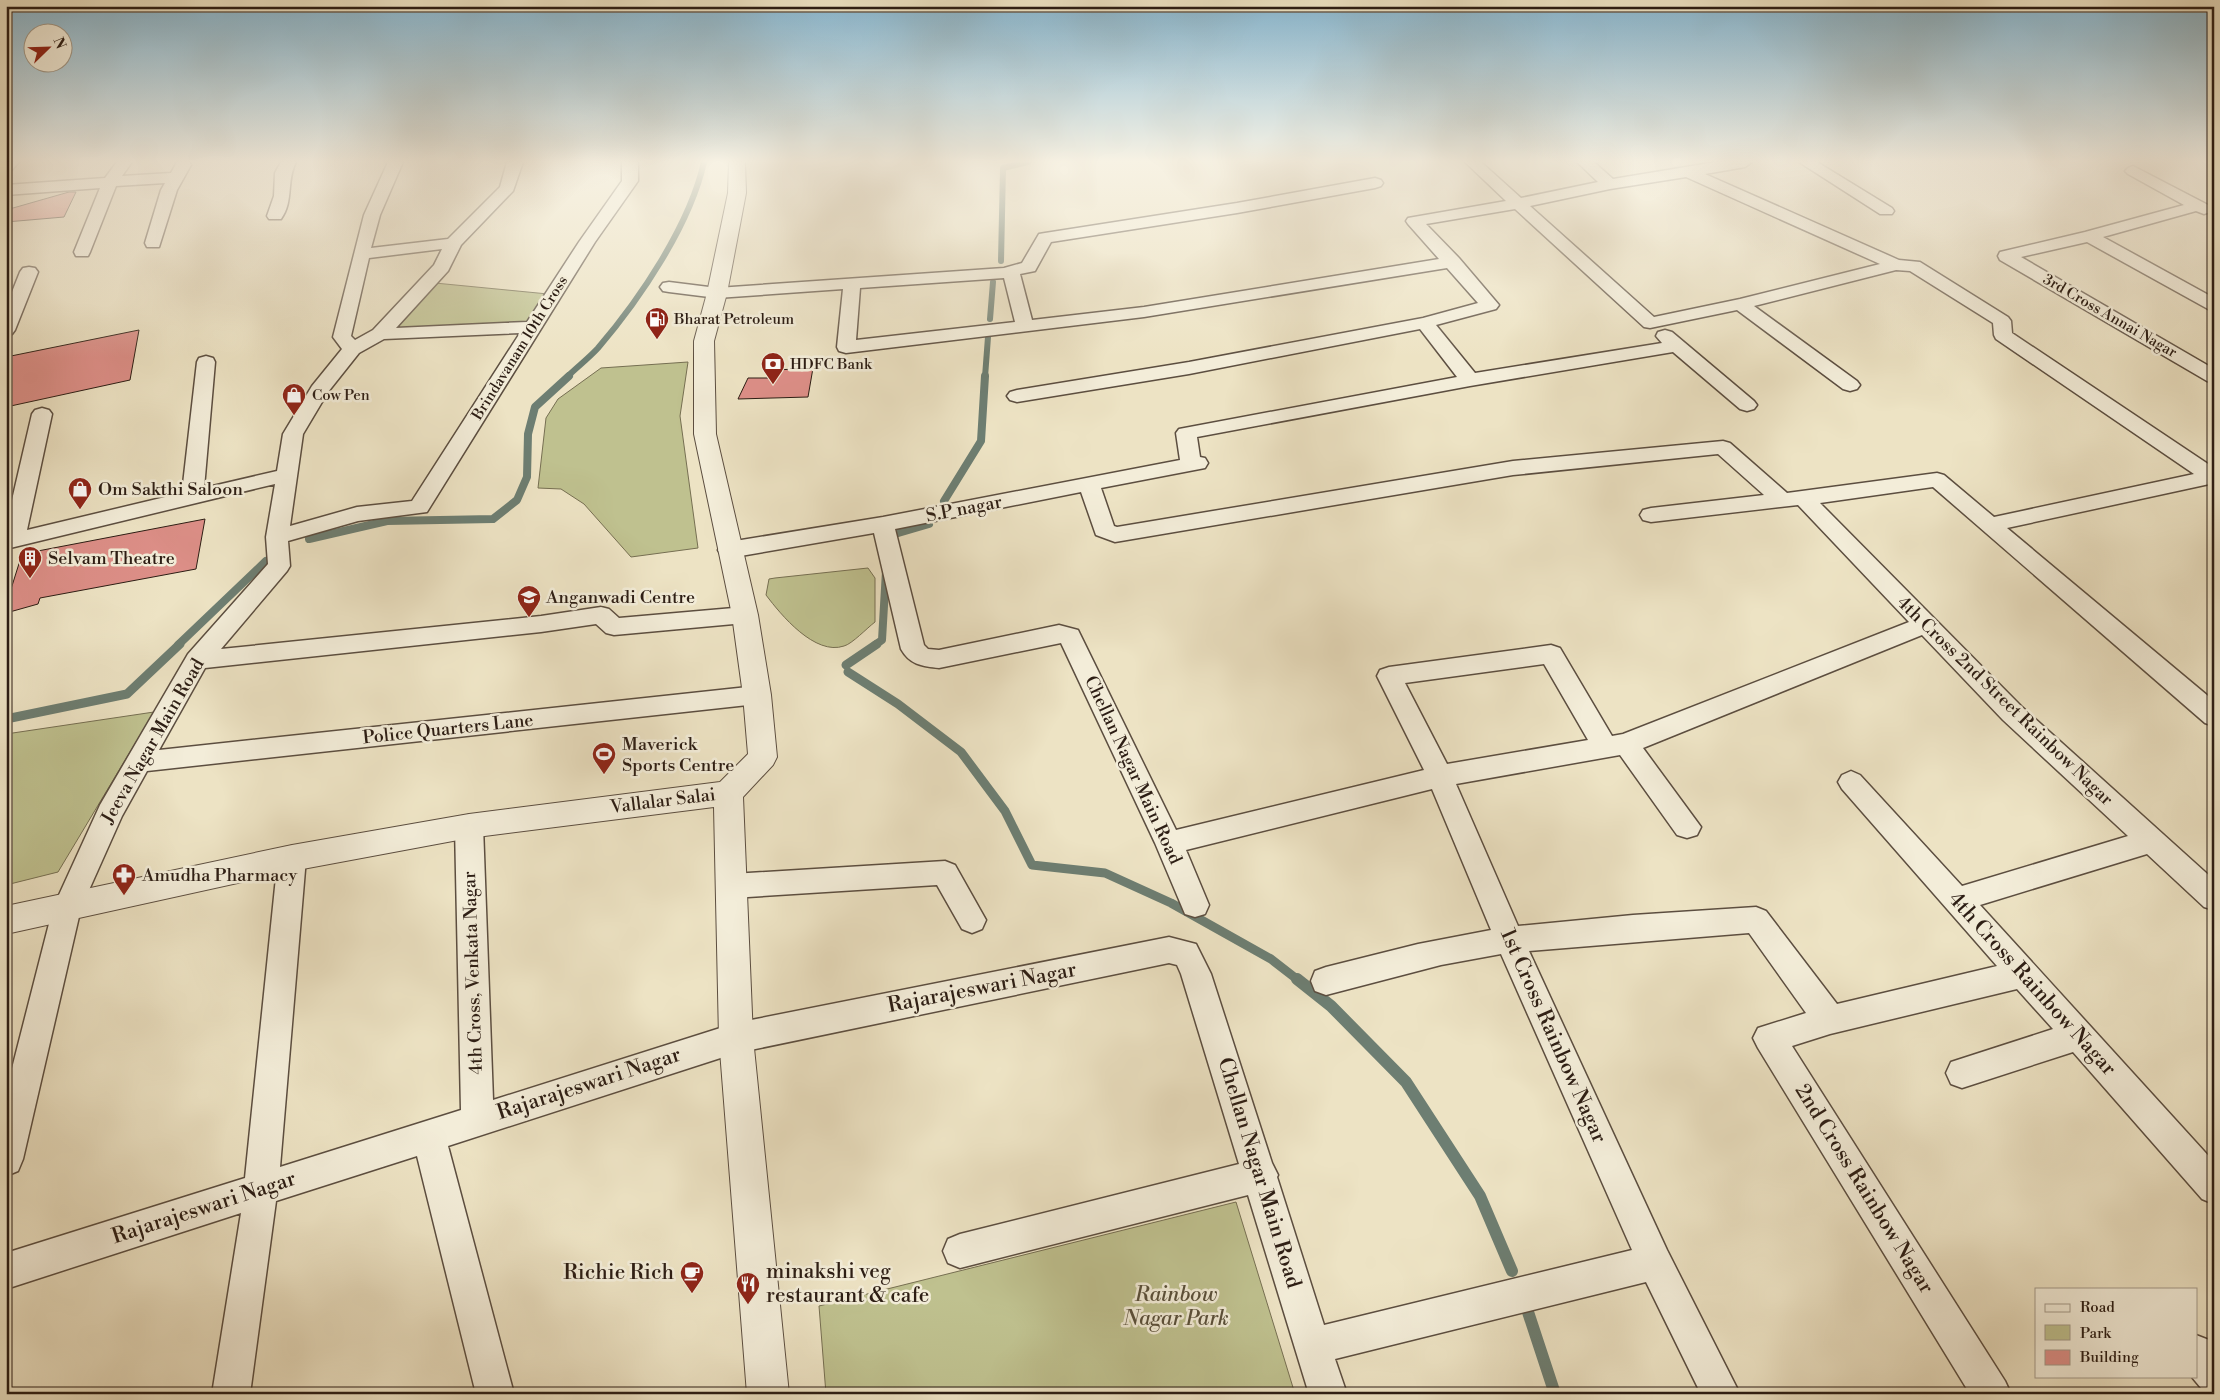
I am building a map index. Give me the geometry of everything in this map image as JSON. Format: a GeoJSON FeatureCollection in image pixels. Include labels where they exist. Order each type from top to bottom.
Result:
{"type":"FeatureCollection","features":[{"type":"Feature","properties":{"kind":"street"},"geometry":{"type":"LineString","coordinates":[[82,252],[92,227]]}},
{"type":"Feature","properties":{"kind":"street"},"geometry":{"type":"LineString","coordinates":[[153,243],[158,227]]}},
{"type":"Feature","properties":{"kind":"street"},"geometry":{"type":"LineString","coordinates":[[369,227],[342,337],[352,349],[380,334],[442,267],[453,243],[468,227]]}},
{"type":"Feature","properties":{"kind":"street","name":"Brindavanam 10th Cross"},"geometry":{"type":"LineString","coordinates":[[276,537],[357,514],[419,507],[597,227]]}},
{"type":"Feature","properties":{"kind":"street"},"geometry":{"type":"LineString","coordinates":[[728,793],[763,757],[757,695],[745,615],[705,434],[704,341],[717,293],[730,227]]}},
{"type":"Feature","properties":{"kind":"street"},"geometry":{"type":"LineString","coordinates":[[669,287],[717,293],[1011,272],[1029,267],[1045,238],[1113,227]]}},
{"type":"Feature","properties":{"kind":"street"},"geometry":{"type":"LineString","coordinates":[[1018,396],[1189,368],[1425,323],[1490,305],[1420,227]]}},
{"type":"Feature","properties":{"kind":"street"},"geometry":{"type":"LineString","coordinates":[[1544,227],[1594,272],[1606,286],[1747,405]]}},
{"type":"Feature","properties":{"kind":"street"},"geometry":{"type":"LineString","coordinates":[[1817,227],[1896,265]]}},
{"type":"Feature","properties":{"kind":"street"},"geometry":{"type":"LineString","coordinates":[[2089,236],[2120,227]]}},
{"type":"Feature","properties":{"kind":"street"},"geometry":{"type":"LineString","coordinates":[[2089,236],[2214,305]]}},
{"type":"Feature","properties":{"kind":"street","name":"3rd Cross Annai Nagar"},"geometry":{"type":"LineString","coordinates":[[2089,236],[2006,256],[2214,377]]}},
{"type":"Feature","properties":{"kind":"street"},"geometry":{"type":"LineString","coordinates":[[361,254],[453,243]]}},
{"type":"Feature","properties":{"kind":"street"},"geometry":{"type":"LineString","coordinates":[[852,283],[846,347],[1144,312],[1453,262]]}},
{"type":"Feature","properties":{"kind":"street"},"geometry":{"type":"LineString","coordinates":[[1650,323],[1740,304],[1896,265],[1914,266],[2002,321],[2003,335],[2213,477]]}},
{"type":"Feature","properties":{"kind":"street"},"geometry":{"type":"LineString","coordinates":[[6,330],[11,304],[29,272]]}},
{"type":"Feature","properties":{"kind":"street"},"geometry":{"type":"LineString","coordinates":[[1011,272],[1025,326]]}},
{"type":"Feature","properties":{"kind":"street"},"geometry":{"type":"LineString","coordinates":[[1740,304],[1850,385]]}},
{"type":"Feature","properties":{"kind":"street"},"geometry":{"type":"LineString","coordinates":[[1425,323],[1470,380],[1678,346]]}},
{"type":"Feature","properties":{"kind":"street"},"geometry":{"type":"LineString","coordinates":[[380,334],[534,327]]}},
{"type":"Feature","properties":{"kind":"street","name":"Jeeva Nagar Main Road"},"geometry":{"type":"LineString","coordinates":[[6,1159],[67,908],[110,813],[197,660],[279,566],[276,537],[293,434],[319,390],[352,349]]}},
{"type":"Feature","properties":{"kind":"street"},"geometry":{"type":"LineString","coordinates":[[192,498],[206,362]]}},
{"type":"Feature","properties":{"kind":"street","name":"S.P nagar"},"geometry":{"type":"LineString","coordinates":[[730,550],[884,524],[1195,464],[1186,433],[1470,380]]}},
{"type":"Feature","properties":{"kind":"street"},"geometry":{"type":"LineString","coordinates":[[42,414],[10,541],[286,475]]}},
{"type":"Feature","properties":{"kind":"street","name":"4th Cross 2nd Street Rainbow Nagar"},"geometry":{"type":"LineString","coordinates":[[1089,484],[1104,530],[1115,535],[1514,468],[1724,447],[1793,499],[1925,625],[2012,713],[2214,898]]}},
{"type":"Feature","properties":{"kind":"street"},"geometry":{"type":"LineString","coordinates":[[1989,525],[2213,477]]}},
{"type":"Feature","properties":{"kind":"street"},"geometry":{"type":"LineString","coordinates":[[1651,515],[1937,480],[2214,716]]}},
{"type":"Feature","properties":{"kind":"street","name":"Chellan Nagar Main Road"},"geometry":{"type":"LineString","coordinates":[[884,524],[913,649],[922,658],[939,659],[1059,634],[1070,636],[1169,843],[1195,905]]}},
{"type":"Feature","properties":{"kind":"street"},"geometry":{"type":"LineString","coordinates":[[197,660],[541,624],[601,615],[614,627],[745,615]]}},
{"type":"Feature","properties":{"kind":"street"},"geometry":{"type":"LineString","coordinates":[[1169,843],[1440,776],[1616,746],[1925,625]]}},
{"type":"Feature","properties":{"kind":"street","name":"1st Cross Rainbow Nagar"},"geometry":{"type":"LineString","coordinates":[[1616,746],[1551,654],[1389,676],[1440,776],[1510,940],[1655,1262],[1721,1394]]}},
{"type":"Feature","properties":{"kind":"street","name":"Police Quarters Lane"},"geometry":{"type":"LineString","coordinates":[[139,762],[757,695]]}},
{"type":"Feature","properties":{"kind":"street"},"geometry":{"type":"LineString","coordinates":[[1616,746],[1687,827]]}},
{"type":"Feature","properties":{"kind":"street","name":"4th Cross Rainbow Nagar"},"geometry":{"type":"LineString","coordinates":[[1850,782],[2214,1187]]}},
{"type":"Feature","properties":{"kind":"street","name":"Vallalar Salai"},"geometry":{"type":"LineString","coordinates":[[6,920],[292,858],[469,826],[728,793],[736,1038],[768,1394]]}},
{"type":"Feature","properties":{"kind":"street","name":"4th Cross, Venkata Nagar"},"geometry":{"type":"LineString","coordinates":[[469,826],[478,1120]]}},
{"type":"Feature","properties":{"kind":"street"},"geometry":{"type":"LineString","coordinates":[[1957,900],[2151,841]]}},
{"type":"Feature","properties":{"kind":"street"},"geometry":{"type":"LineString","coordinates":[[231,1394],[261,1190],[292,858]]}},
{"type":"Feature","properties":{"kind":"street"},"geometry":{"type":"LineString","coordinates":[[732,886],[945,873],[972,920]]}},
{"type":"Feature","properties":{"kind":"street"},"geometry":{"type":"LineString","coordinates":[[1326,981],[1408,960],[1510,940],[1658,926],[1756,920],[1830,1020],[2023,974]]}},
{"type":"Feature","properties":{"kind":"street","name":"Rajarajeswari Nagar"},"geometry":{"type":"LineString","coordinates":[[6,1272],[736,1038],[1168,950],[1186,953]]}},
{"type":"Feature","properties":{"kind":"street","name":"Chellan Nagar Main Road"},"geometry":{"type":"LineString","coordinates":[[1186,953],[1196,974],[1261,1175],[1328,1394]]}},
{"type":"Feature","properties":{"kind":"street","name":"2nd Cross Rainbow Nagar"},"geometry":{"type":"LineString","coordinates":[[1830,1020],[1769,1038],[1992,1394]]}},
{"type":"Feature","properties":{"kind":"street"},"geometry":{"type":"LineString","coordinates":[[1962,1074],[2078,1036]]}},
{"type":"Feature","properties":{"kind":"street"},"geometry":{"type":"LineString","coordinates":[[429,1136],[495,1394]]}},
{"type":"Feature","properties":{"kind":"street"},"geometry":{"type":"LineString","coordinates":[[960,1250],[1261,1175]]}},
{"type":"Feature","properties":{"kind":"street"},"geometry":{"type":"LineString","coordinates":[[1312,1346],[1655,1262]]}},
{"type":"Feature","properties":{"kind":"street"},"geometry":{"type":"LineString","coordinates":[[2198,1355],[2214,1375]]}},
{"type":"Feature","properties":{"kind":"green space"},"geometry":{"type":"Polygon","coordinates":[[[435,283],[548,294],[526,323],[396,328],[435,283]]]}},
{"type":"Feature","properties":{"kind":"green space"},"geometry":{"type":"Polygon","coordinates":[[[688,362],[680,416],[698,548],[631,557],[584,504],[561,489],[538,488],[546,418],[558,399],[601,368],[688,362]]]}},
{"type":"Feature","properties":{"kind":"green space"},"geometry":{"type":"Polygon","coordinates":[[[868,568],[875,578],[875,622],[844,646],[833,648],[811,640],[780,613],[766,595],[769,579],[868,568]]]}},
{"type":"Feature","properties":{"kind":"green space"},"geometry":{"type":"Polygon","coordinates":[[[154,712],[58,872],[6,885],[6,734],[154,712]]]}},
{"type":"Feature","properties":{"kind":"green space","name":"Rainbow Nagar Park"},"geometry":{"type":"Polygon","coordinates":[[[1236,1202],[1295,1394],[826,1394],[819,1306],[1236,1202]]]}},
{"type":"Feature","properties":{"kind":"building"},"geometry":{"type":"Polygon","coordinates":[[[139,330],[130,380],[6,407],[6,357],[139,330]]]}},
{"type":"Feature","properties":{"kind":"building","name":"HDFC Bank"},"geometry":{"type":"Polygon","coordinates":[[[813,368],[808,397],[738,399],[748,378],[768,378],[776,370],[813,368]]]}},
{"type":"Feature","properties":{"kind":"building"},"geometry":{"type":"Polygon","coordinates":[[[205,519],[196,569],[40,598],[38,604],[6,613],[6,605],[22,554],[205,519]]]}},
{"type":"Feature","properties":{"kind":"waterway"},"geometry":{"type":"LineString","coordinates":[[567,377],[598,348],[614,329],[662,260],[679,227]]}},
{"type":"Feature","properties":{"kind":"waterway"},"geometry":{"type":"LineString","coordinates":[[1001,261],[1002,227]]}},
{"type":"Feature","properties":{"kind":"waterway"},"geometry":{"type":"LineString","coordinates":[[990,319],[993,282]]}},
{"type":"Feature","properties":{"kind":"waterway"},"geometry":{"type":"LineString","coordinates":[[985,377],[988,337]]}},
{"type":"Feature","properties":{"kind":"waterway"},"geometry":{"type":"LineString","coordinates":[[309,539],[387,521],[493,519],[517,500],[527,477],[528,434],[535,407],[569,376]]}},
{"type":"Feature","properties":{"kind":"waterway"},"geometry":{"type":"LineString","coordinates":[[944,501],[981,441],[985,376]]}},
{"type":"Feature","properties":{"kind":"waterway"},"geometry":{"type":"LineString","coordinates":[[887,538],[888,536],[929,524]]}},
{"type":"Feature","properties":{"kind":"waterway"},"geometry":{"type":"LineString","coordinates":[[178,645],[266,561]]}},
{"type":"Feature","properties":{"kind":"waterway"},"geometry":{"type":"LineString","coordinates":[[875,645],[882,640],[886,571]]}},
{"type":"Feature","properties":{"kind":"waterway"},"geometry":{"type":"LineString","coordinates":[[6,719],[127,694],[180,644]]}},
{"type":"Feature","properties":{"kind":"waterway"},"geometry":{"type":"LineString","coordinates":[[846,665],[877,644]]}},
{"type":"Feature","properties":{"kind":"waterway"},"geometry":{"type":"LineString","coordinates":[[848,672],[898,704],[961,752],[1005,811],[1032,865],[1105,873],[1171,903],[1271,959],[1298,980]]}},
{"type":"Feature","properties":{"kind":"waterway"},"geometry":{"type":"LineString","coordinates":[[1297,979],[1331,1006],[1406,1082],[1480,1196],[1512,1271]]}},
{"type":"Feature","properties":{"kind":"waterway"},"geometry":{"type":"LineString","coordinates":[[1527,1309],[1555,1394]]}},
{"type":"Feature","properties":{"kind":"place","name":"Bharat Petroleum"},"geometry":{"type":"Point","coordinates":[657,340]}},
{"type":"Feature","properties":{"kind":"place","name":"HDFC Bank"},"geometry":{"type":"Point","coordinates":[773,385]}},
{"type":"Feature","properties":{"kind":"place","name":"Cow Pen"},"geometry":{"type":"Point","coordinates":[294,416]}},
{"type":"Feature","properties":{"kind":"place","name":"Om Sakthi Saloon"},"geometry":{"type":"Point","coordinates":[80,510]}},
{"type":"Feature","properties":{"kind":"place","name":"Selvam Theatre"},"geometry":{"type":"Point","coordinates":[30,579]}},
{"type":"Feature","properties":{"kind":"place","name":"Anganwadi Centre"},"geometry":{"type":"Point","coordinates":[529,618]}},
{"type":"Feature","properties":{"kind":"place","name":"Maverick Sports Centre"},"geometry":{"type":"Point","coordinates":[604,775]}},
{"type":"Feature","properties":{"kind":"place","name":"Amudha Pharmacy"},"geometry":{"type":"Point","coordinates":[124,896]}},
{"type":"Feature","properties":{"kind":"place","name":"Richie Rich"},"geometry":{"type":"Point","coordinates":[692,1294]}},
{"type":"Feature","properties":{"kind":"place","name":"minakshi veg restaurant & cafe"},"geometry":{"type":"Point","coordinates":[748,1305]}}]}
